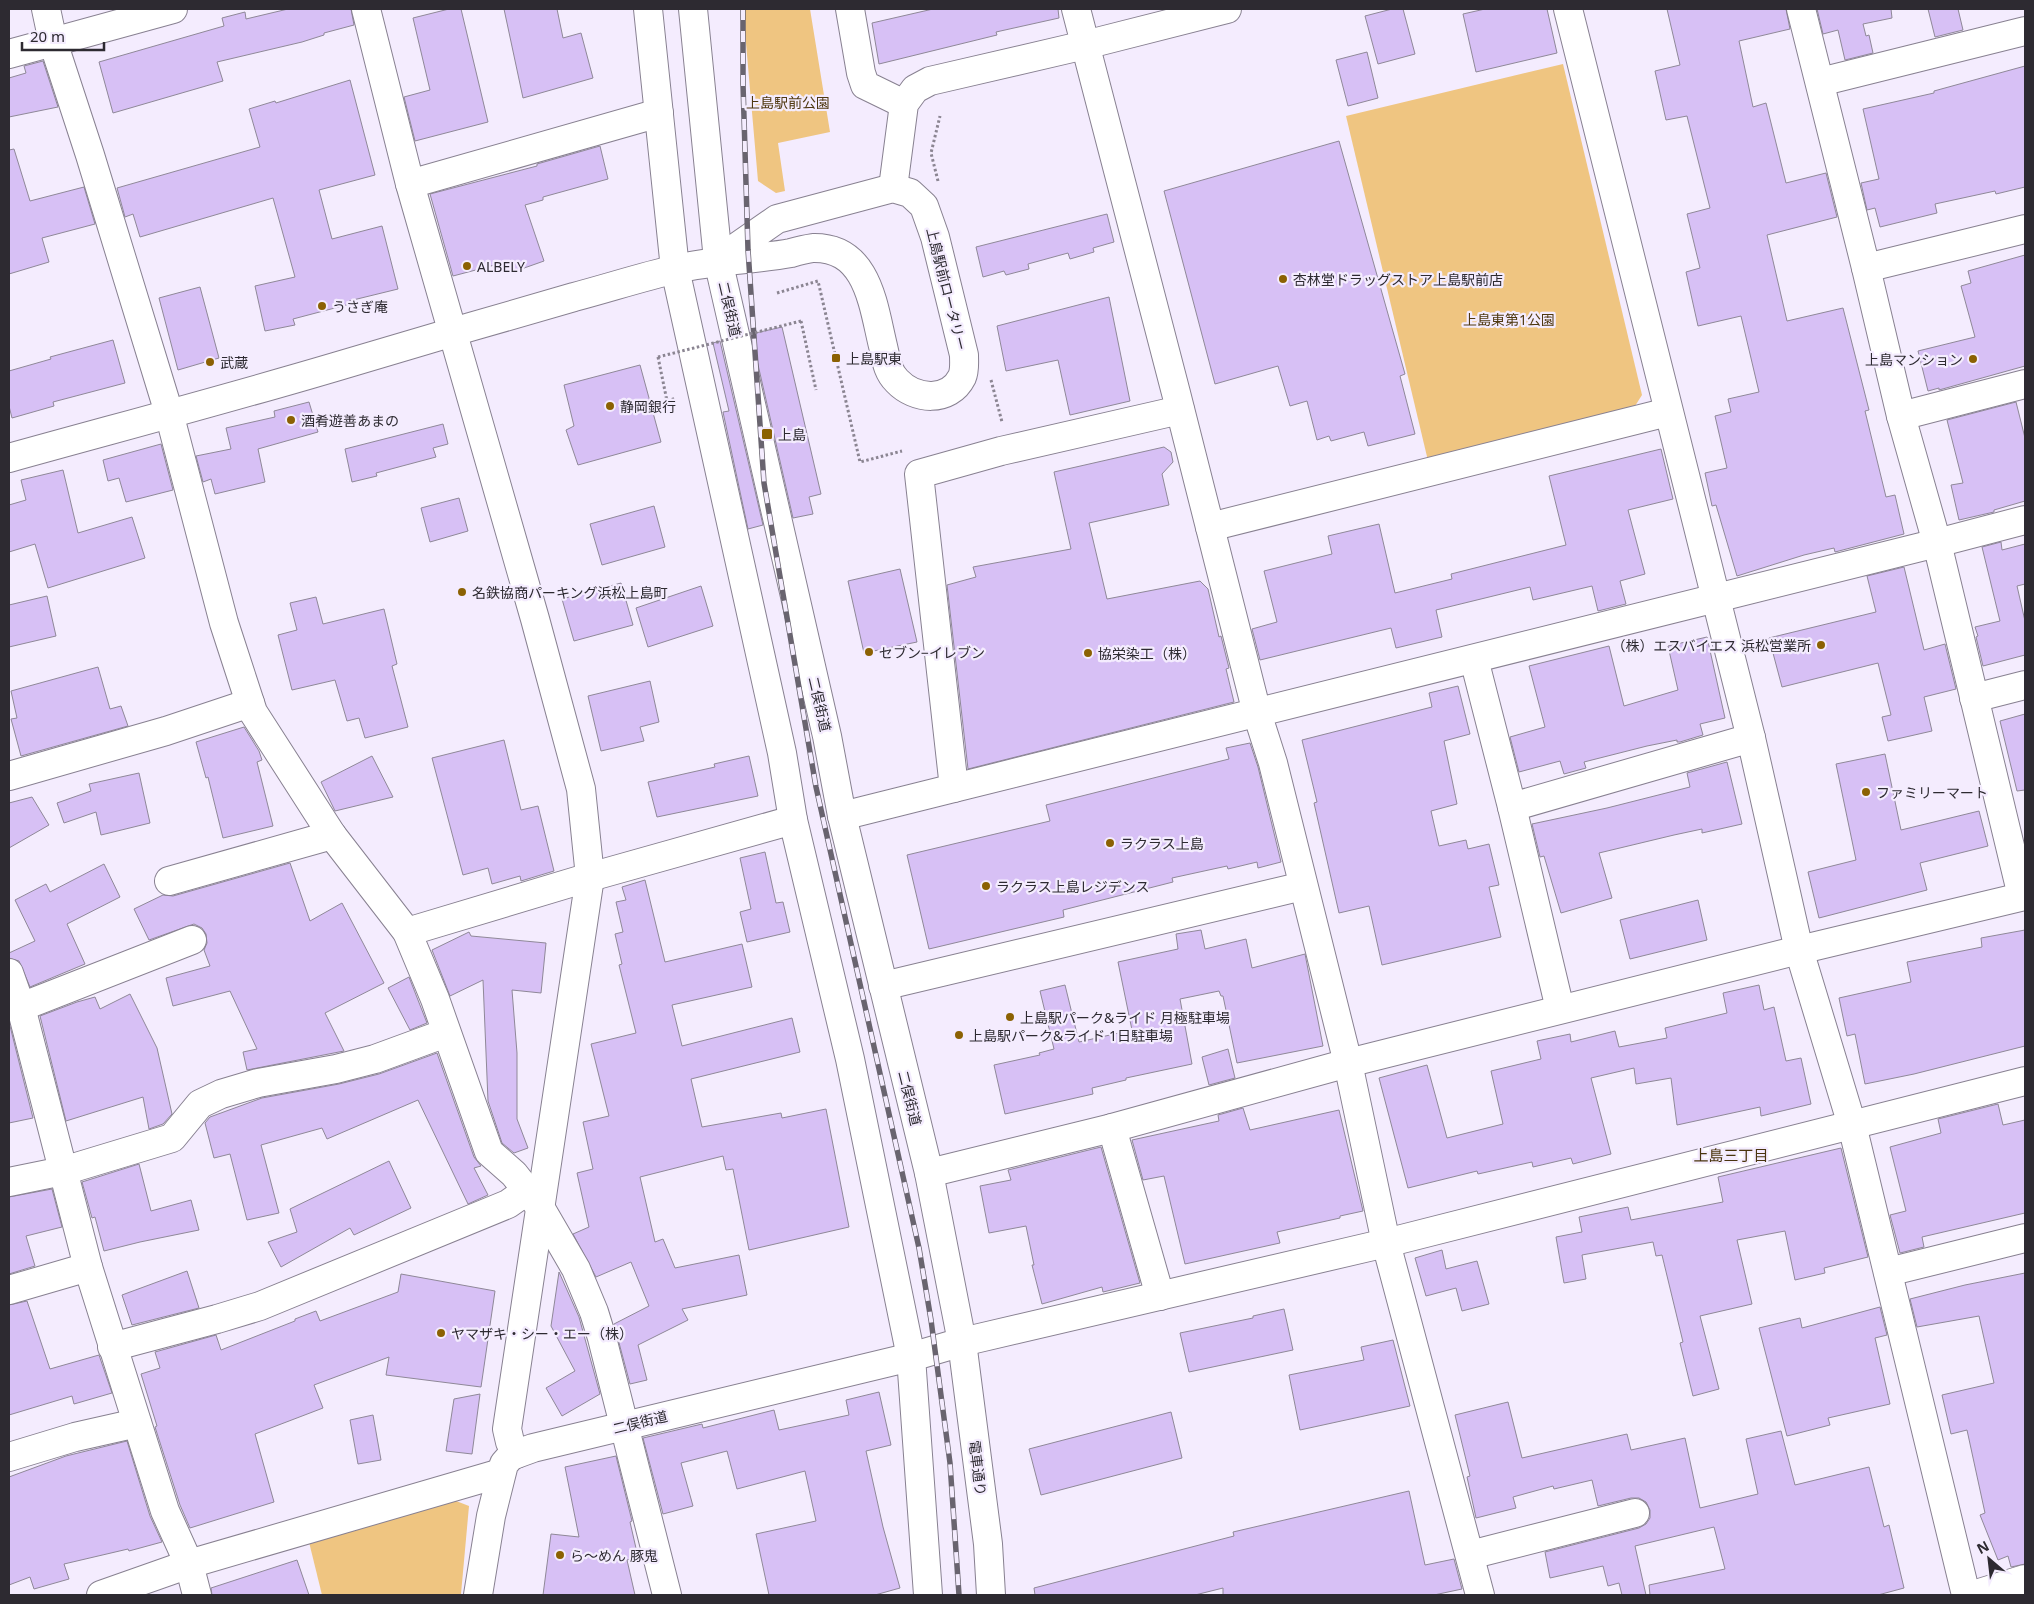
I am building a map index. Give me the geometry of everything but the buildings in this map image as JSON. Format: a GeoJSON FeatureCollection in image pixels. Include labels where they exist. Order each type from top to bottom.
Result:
{"type":"FeatureCollection","features":[{"type":"Feature","properties":{"kind":"street"},"geometry":{"type":"LineString","coordinates":[[46,9],[53,42],[90,155],[169,413],[224,623],[253,712],[332,835],[407,932],[489,1152],[514,1174],[534,1198],[576,1270],[594,1312],[667,1595]]}},
{"type":"Feature","properties":{"kind":"street"},"geometry":{"type":"LineString","coordinates":[[9,54],[173,9]]}},
{"type":"Feature","properties":{"kind":"street"},"geometry":{"type":"LineString","coordinates":[[366,9],[410,184],[536,619],[581,789],[590,877],[534,1198],[508,1429],[510,1442],[509,1463],[491,1516],[478,1595]]}},
{"type":"Feature","properties":{"kind":"street"},"geometry":{"type":"LineString","coordinates":[[648,9],[675,269],[782,753],[793,820],[850,1059],[911,1357],[928,1595]]}},
{"type":"Feature","properties":{"kind":"street","name":"二俣街道"},"geometry":{"type":"LineString","coordinates":[[101,1595],[189,1564],[624,1426],[911,1357],[962,1342],[929,1173],[842,816],[827,736],[718,260],[693,9]]}},
{"type":"Feature","properties":{"kind":"street"},"geometry":{"type":"LineString","coordinates":[[850,9],[861,73],[865,85],[904,104]]}},
{"type":"Feature","properties":{"kind":"street"},"geometry":{"type":"LineString","coordinates":[[1076,9],[1257,713],[1273,763],[1348,1063],[1386,1243],[1480,1595]]}},
{"type":"Feature","properties":{"kind":"street"},"geometry":{"type":"LineString","coordinates":[[718,260],[777,219],[893,188],[904,104],[915,89],[930,81],[1085,45],[1227,9]]}},
{"type":"Feature","properties":{"kind":"street"},"geometry":{"type":"LineString","coordinates":[[1568,9],[1751,738],[1800,950],[1852,1124],[1966,1595]]}},
{"type":"Feature","properties":{"kind":"street"},"geometry":{"type":"LineString","coordinates":[[929,1173],[1112,1128],[1348,1063],[2024,896],[1937,543],[1901,416],[1820,82],[1800,9]]}},
{"type":"Feature","properties":{"kind":"street"},"geometry":{"type":"LineString","coordinates":[[1820,82],[2025,31]]}},
{"type":"Feature","properties":{"kind":"street"},"geometry":{"type":"LineString","coordinates":[[410,184],[659,113]]}},
{"type":"Feature","properties":{"kind":"street","name":"上島駅前ロータリー"},"geometry":{"type":"LineString","coordinates":[[9,458],[333,368],[675,269],[718,260],[789,253],[810,248],[832,250],[842,254],[864,277],[873,305],[888,370],[897,381],[910,392],[929,397],[947,393],[961,380],[965,370],[964,355],[935,236],[924,206],[910,193],[893,188]]}},
{"type":"Feature","properties":{"kind":"street"},"geometry":{"type":"LineString","coordinates":[[1866,268],[2025,228]]}},
{"type":"Feature","properties":{"kind":"street"},"geometry":{"type":"LineString","coordinates":[[1901,416],[2025,384]]}},
{"type":"Feature","properties":{"kind":"street"},"geometry":{"type":"LineString","coordinates":[[954,788],[919,474],[1001,451],[1180,410]]}},
{"type":"Feature","properties":{"kind":"street"},"geometry":{"type":"LineString","coordinates":[[1210,527],[1668,412]]}},
{"type":"Feature","properties":{"kind":"street"},"geometry":{"type":"LineString","coordinates":[[842,816],[2025,520]]}},
{"type":"Feature","properties":{"kind":"street"},"geometry":{"type":"LineString","coordinates":[[1474,658],[1512,807],[1560,1010]]}},
{"type":"Feature","properties":{"kind":"street"},"geometry":{"type":"LineString","coordinates":[[1974,698],[2025,685]]}},
{"type":"Feature","properties":{"kind":"street"},"geometry":{"type":"LineString","coordinates":[[9,776],[166,731],[250,703]]}},
{"type":"Feature","properties":{"kind":"street"},"geometry":{"type":"LineString","coordinates":[[1512,807],[1751,738]]}},
{"type":"Feature","properties":{"kind":"street"},"geometry":{"type":"LineString","coordinates":[[407,932],[590,877],[793,820]]}},
{"type":"Feature","properties":{"kind":"street"},"geometry":{"type":"LineString","coordinates":[[169,881],[332,835]]}},
{"type":"Feature","properties":{"kind":"street"},"geometry":{"type":"LineString","coordinates":[[883,986],[1303,886]]}},
{"type":"Feature","properties":{"kind":"street"},"geometry":{"type":"LineString","coordinates":[[21,1007],[192,940]]}},
{"type":"Feature","properties":{"kind":"street"},"geometry":{"type":"LineString","coordinates":[[9,973],[21,1007],[88,1267],[165,1511],[189,1564],[197,1595]]}},
{"type":"Feature","properties":{"kind":"street"},"geometry":{"type":"LineString","coordinates":[[9,1182],[63,1171],[172,1138],[200,1104],[222,1094],[258,1083],[336,1069],[376,1059],[446,1033]]}},
{"type":"Feature","properties":{"kind":"street"},"geometry":{"type":"LineString","coordinates":[[962,1342],[1386,1243],[2025,1081]]}},
{"type":"Feature","properties":{"kind":"street"},"geometry":{"type":"LineString","coordinates":[[1112,1128],[1160,1296]]}},
{"type":"Feature","properties":{"kind":"street"},"geometry":{"type":"LineString","coordinates":[[112,1346],[260,1306],[508,1204],[534,1198]]}},
{"type":"Feature","properties":{"kind":"street"},"geometry":{"type":"LineString","coordinates":[[1888,1272],[2025,1238]]}},
{"type":"Feature","properties":{"kind":"street"},"geometry":{"type":"LineString","coordinates":[[9,1290],[88,1267]]}},
{"type":"Feature","properties":{"kind":"street","name":"電車通り"},"geometry":{"type":"LineString","coordinates":[[962,1342],[988,1544],[991,1595]]}},
{"type":"Feature","properties":{"kind":"street"},"geometry":{"type":"LineString","coordinates":[[9,1457],[67,1439],[137,1422]]}},
{"type":"Feature","properties":{"kind":"street"},"geometry":{"type":"LineString","coordinates":[[1470,1555],[1635,1513]]}},
{"type":"Feature","properties":{"kind":"street"},"geometry":{"type":"LineString","coordinates":[[1973,1595],[2025,1579]]}},
{"type":"Feature","properties":{"kind":"path"},"geometry":{"type":"LineString","coordinates":[[940,116],[931,153],[941,189]]}},
{"type":"Feature","properties":{"kind":"path"},"geometry":{"type":"LineString","coordinates":[[777,293],[818,281],[860,462],[908,450]]}},
{"type":"Feature","properties":{"kind":"path"},"geometry":{"type":"LineString","coordinates":[[676,390],[678,398],[667,401],[658,357],[801,320],[816,390]]}},
{"type":"Feature","properties":{"kind":"path"},"geometry":{"type":"LineString","coordinates":[[989,371],[1003,426]]}},
{"type":"Feature","properties":{"kind":"green space","name":"上島駅前公園"},"geometry":{"type":"Polygon","coordinates":[[[743,9],[810,9],[830,132],[778,143],[785,191],[776,193],[758,181],[743,9]]]}},
{"type":"Feature","properties":{"kind":"green space","name":"上島東第1公園"},"geometry":{"type":"Polygon","coordinates":[[[1563,64],[1642,395],[1628,417],[1429,465],[1346,116],[1563,64]]]}},
{"type":"Feature","properties":{"kind":"green space"},"geometry":{"type":"Polygon","coordinates":[[[451,1499],[469,1506],[461,1594],[322,1595],[309,1542],[451,1499]]]}},
{"type":"Feature","properties":{"kind":"railway"},"geometry":{"type":"LineString","coordinates":[[743,9],[743,84],[748,250],[764,483],[816,787],[919,1248],[931,1320],[950,1463],[959,1595]]}},
{"type":"Feature","properties":{"kind":"place","name":"ALBELY"},"geometry":{"type":"Point","coordinates":[467,266]}},
{"type":"Feature","properties":{"kind":"place","name":"杏林堂ドラッグストア上島駅前店"},"geometry":{"type":"Point","coordinates":[1283,279]}},
{"type":"Feature","properties":{"kind":"place","name":"うさぎ庵"},"geometry":{"type":"Point","coordinates":[322,306]}},
{"type":"Feature","properties":{"kind":"place","name":"上島駅東"},"geometry":{"type":"Point","coordinates":[836,358]}},
{"type":"Feature","properties":{"kind":"place","name":"上島マンション"},"geometry":{"type":"Point","coordinates":[1973,359]}},
{"type":"Feature","properties":{"kind":"place","name":"武蔵"},"geometry":{"type":"Point","coordinates":[210,362]}},
{"type":"Feature","properties":{"kind":"place","name":"静岡銀行"},"geometry":{"type":"Point","coordinates":[610,406]}},
{"type":"Feature","properties":{"kind":"place","name":"酒肴遊善あまの"},"geometry":{"type":"Point","coordinates":[291,420]}},
{"type":"Feature","properties":{"kind":"place","name":"上島"},"geometry":{"type":"Point","coordinates":[767,434]}},
{"type":"Feature","properties":{"kind":"place","name":"名鉄協商パーキング浜松上島町"},"geometry":{"type":"Point","coordinates":[462,592]}},
{"type":"Feature","properties":{"kind":"place","name":"（株）エスバイエス 浜松営業所"},"geometry":{"type":"Point","coordinates":[1821,645]}},
{"type":"Feature","properties":{"kind":"place","name":"セブン−イレブン"},"geometry":{"type":"Point","coordinates":[869,652]}},
{"type":"Feature","properties":{"kind":"place","name":"協栄染工（株）"},"geometry":{"type":"Point","coordinates":[1088,653]}},
{"type":"Feature","properties":{"kind":"place","name":"ファミリーマート"},"geometry":{"type":"Point","coordinates":[1866,792]}},
{"type":"Feature","properties":{"kind":"place","name":"ラクラス上島"},"geometry":{"type":"Point","coordinates":[1110,843]}},
{"type":"Feature","properties":{"kind":"place","name":"ラクラス上島レジデンス"},"geometry":{"type":"Point","coordinates":[986,886]}},
{"type":"Feature","properties":{"kind":"place","name":"上島駅パーク&ライド 月極駐車場"},"geometry":{"type":"Point","coordinates":[1010,1017]}},
{"type":"Feature","properties":{"kind":"place","name":"上島駅パーク&ライド 1日駐車場"},"geometry":{"type":"Point","coordinates":[959,1035]}},
{"type":"Feature","properties":{"kind":"place","name":"ヤマザキ・シー・エー（株）"},"geometry":{"type":"Point","coordinates":[441,1333]}},
{"type":"Feature","properties":{"kind":"place","name":"ら～めん 豚鬼"},"geometry":{"type":"Point","coordinates":[560,1555]}},
{"type":"Feature","properties":{"kind":"district","name":"上島三丁目"},"geometry":{"type":"Point","coordinates":[1731,1155]}}]}
